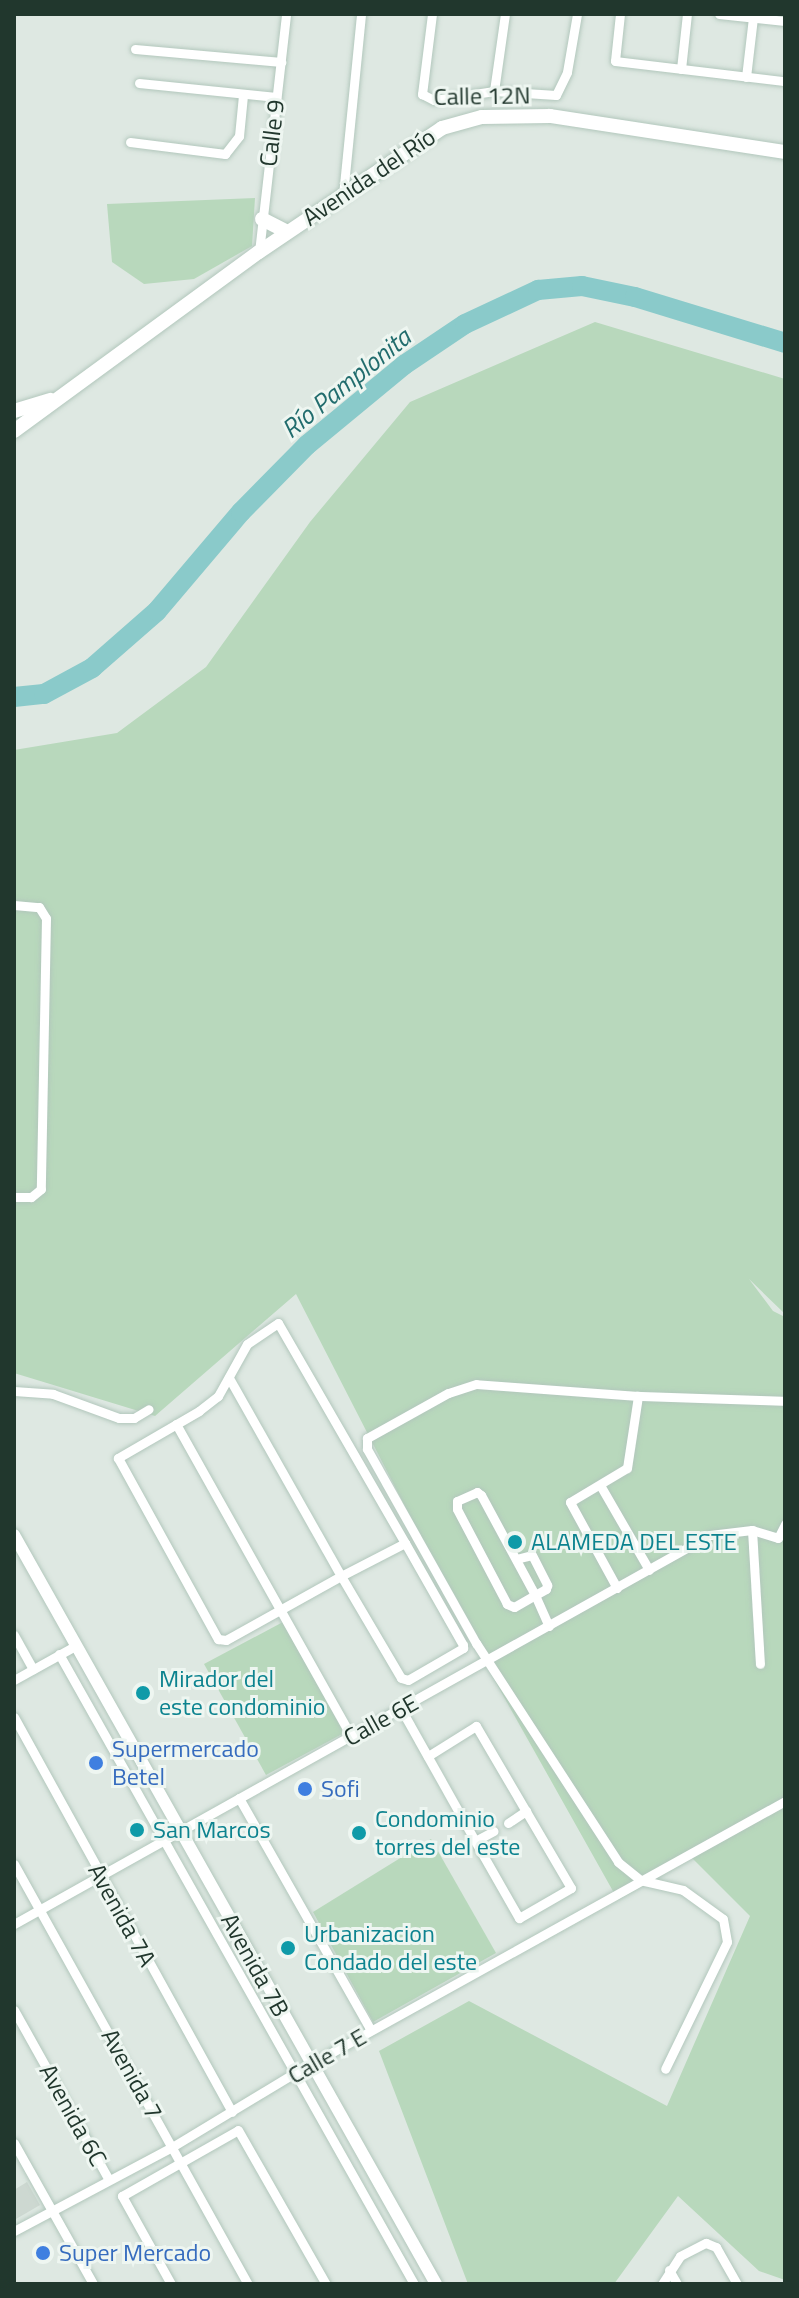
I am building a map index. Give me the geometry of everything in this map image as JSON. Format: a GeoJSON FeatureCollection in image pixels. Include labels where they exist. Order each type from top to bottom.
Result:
{"type":"FeatureCollection","features":[{"type":"Feature","properties":{"kind":"main road","name":"Avenida del Río"},"geometry":{"type":"LineString","coordinates":[[14,431],[420,139],[482,117],[564,118],[785,152]]}},
{"type":"Feature","properties":{"kind":"main road"},"geometry":{"type":"LineString","coordinates":[[262,219],[287,232]]}},
{"type":"Feature","properties":{"kind":"main road"},"geometry":{"type":"LineString","coordinates":[[14,411],[62,396]]}},
{"type":"Feature","properties":{"kind":"street","name":"Calle 9"},"geometry":{"type":"LineString","coordinates":[[259,252],[286,14]]}},
{"type":"Feature","properties":{"kind":"street"},"geometry":{"type":"LineString","coordinates":[[343,195],[361,14]]}},
{"type":"Feature","properties":{"kind":"street","name":"Calle 12N"},"geometry":{"type":"LineString","coordinates":[[432,14],[422,94],[434,100],[494,91],[556,95],[567,72],[577,14]]}},
{"type":"Feature","properties":{"kind":"street"},"geometry":{"type":"LineString","coordinates":[[494,91],[505,14]]}},
{"type":"Feature","properties":{"kind":"street"},"geometry":{"type":"LineString","coordinates":[[620,14],[615,61],[782,81]]}},
{"type":"Feature","properties":{"kind":"street"},"geometry":{"type":"LineString","coordinates":[[681,69],[687,14]]}},
{"type":"Feature","properties":{"kind":"street"},"geometry":{"type":"LineString","coordinates":[[719,14],[785,21]]}},
{"type":"Feature","properties":{"kind":"street"},"geometry":{"type":"LineString","coordinates":[[746,77],[753,17]]}},
{"type":"Feature","properties":{"kind":"street"},"geometry":{"type":"LineString","coordinates":[[135,49],[281,62]]}},
{"type":"Feature","properties":{"kind":"street"},"geometry":{"type":"LineString","coordinates":[[139,83],[276,97]]}},
{"type":"Feature","properties":{"kind":"street"},"geometry":{"type":"LineString","coordinates":[[130,142],[225,154],[239,136],[243,95]]}},
{"type":"Feature","properties":{"kind":"street"},"geometry":{"type":"LineString","coordinates":[[14,905],[39,907],[46,918],[41,1189],[31,1197],[14,1197]]}},
{"type":"Feature","properties":{"kind":"street"},"geometry":{"type":"LineString","coordinates":[[229,1378],[341,1576],[401,1678],[408,1680],[463,1648],[405,1543],[278,1323],[247,1344],[218,1396],[118,1458],[218,1639],[226,1640],[341,1576],[405,1543]]}},
{"type":"Feature","properties":{"kind":"street"},"geometry":{"type":"LineString","coordinates":[[665,2069],[727,1932],[723,1919],[690,1894],[640,1880],[618,1862],[487,1661],[367,1449],[367,1438],[448,1393],[476,1384],[638,1396],[785,1401]]}},
{"type":"Feature","properties":{"kind":"street"},"geometry":{"type":"LineString","coordinates":[[14,1391],[53,1394],[119,1418],[134,1418],[149,1409]]}},
{"type":"Feature","properties":{"kind":"street"},"geometry":{"type":"LineString","coordinates":[[617,1588],[570,1502],[600,1485],[631,1460],[638,1396]]}},
{"type":"Feature","properties":{"kind":"street"},"geometry":{"type":"LineString","coordinates":[[176,1424],[351,1736]]}},
{"type":"Feature","properties":{"kind":"street"},"geometry":{"type":"LineString","coordinates":[[600,1485],[649,1570]]}},
{"type":"Feature","properties":{"kind":"street"},"geometry":{"type":"LineString","coordinates":[[516,1559],[532,1555],[547,1585],[535,1595],[514,1607],[507,1604],[457,1501],[479,1492],[535,1595],[549,1626]]}},
{"type":"Feature","properties":{"kind":"street","name":"Calle 6E"},"geometry":{"type":"LineString","coordinates":[[14,1924],[710,1535],[752,1530],[778,1538],[785,1524]]}},
{"type":"Feature","properties":{"kind":"street"},"geometry":{"type":"LineString","coordinates":[[752,1530],[760,1664]]}},
{"type":"Feature","properties":{"kind":"street","name":"Avenida 7B"},"geometry":{"type":"LineString","coordinates":[[14,1535],[436,2284]]}},
{"type":"Feature","properties":{"kind":"street"},"geometry":{"type":"LineString","coordinates":[[14,1635],[33,1669]]}},
{"type":"Feature","properties":{"kind":"street"},"geometry":{"type":"LineString","coordinates":[[14,1680],[75,1646]]}},
{"type":"Feature","properties":{"kind":"street","name":"Avenida 7B"},"geometry":{"type":"LineString","coordinates":[[59,1654],[414,2284]]}},
{"type":"Feature","properties":{"kind":"street"},"geometry":{"type":"LineString","coordinates":[[401,1709],[519,1918],[571,1888],[476,1726],[428,1756]]}},
{"type":"Feature","properties":{"kind":"street","name":"Avenida 7A"},"geometry":{"type":"LineString","coordinates":[[14,1717],[232,2112]]}},
{"type":"Feature","properties":{"kind":"street"},"geometry":{"type":"LineString","coordinates":[[103,1733],[119,1724]]}},
{"type":"Feature","properties":{"kind":"street"},"geometry":{"type":"LineString","coordinates":[[239,1798],[371,2030]]}},
{"type":"Feature","properties":{"kind":"street","name":"Calle 7 E"},"geometry":{"type":"LineString","coordinates":[[14,2231],[108,2178],[172,2147],[293,2074],[781,1802]]}},
{"type":"Feature","properties":{"kind":"street"},"geometry":{"type":"LineString","coordinates":[[508,1823],[526,1811]]}},
{"type":"Feature","properties":{"kind":"street"},"geometry":{"type":"LineString","coordinates":[[475,1841],[494,1831]]}},
{"type":"Feature","properties":{"kind":"street","name":"Avenida 7"},"geometry":{"type":"LineString","coordinates":[[14,1864],[248,2284]]}},
{"type":"Feature","properties":{"kind":"street","name":"Avenida 6C"},"geometry":{"type":"LineString","coordinates":[[14,2010],[108,2178]]}},
{"type":"Feature","properties":{"kind":"street"},"geometry":{"type":"LineString","coordinates":[[171,2284],[122,2196],[238,2130],[326,2284]]}},
{"type":"Feature","properties":{"kind":"street"},"geometry":{"type":"LineString","coordinates":[[14,2143],[93,2284]]}},
{"type":"Feature","properties":{"kind":"street"},"geometry":{"type":"LineString","coordinates":[[346,2167],[363,2157]]}},
{"type":"Feature","properties":{"kind":"street"},"geometry":{"type":"LineString","coordinates":[[662,2284],[680,2256],[711,2244],[737,2284]]}},
{"type":"Feature","properties":{"kind":"street"},"geometry":{"type":"LineString","coordinates":[[669,2270],[677,2284]]}},
{"type":"Feature","properties":{"kind":"shaded area"},"geometry":{"type":"Polygon","coordinates":[[[27,2182],[40,2205],[16,2219],[14,2190],[27,2182]]]}},
{"type":"Feature","properties":{"kind":"green space"},"geometry":{"type":"Polygon","coordinates":[[[255,198],[252,246],[194,279],[144,284],[112,262],[107,204],[255,198]]]}},
{"type":"Feature","properties":{"kind":"green space"},"geometry":{"type":"Polygon","coordinates":[[[595,322],[785,379],[785,1314],[749,1279],[773,1311],[785,1317],[785,2280],[759,2271],[678,2196],[614,2284],[468,2284],[379,2051],[469,2001],[667,2106],[750,1916],[692,1858],[618,1900],[491,1674],[296,1294],[155,1416],[14,1373],[14,750],[117,733],[206,667],[310,522],[410,402],[595,322]]]}},
{"type":"Feature","properties":{"kind":"green space"},"geometry":{"type":"Polygon","coordinates":[[[283,1622],[344,1733],[266,1775],[204,1664],[283,1622]]]}},
{"type":"Feature","properties":{"kind":"green space"},"geometry":{"type":"Polygon","coordinates":[[[431,1839],[496,1953],[373,2022],[313,1912],[431,1839]]]}},
{"type":"Feature","properties":{"kind":"waterway","name":"Río Pamplonita"},"geometry":{"type":"LineString","coordinates":[[14,697],[44,694],[92,668],[157,611],[241,512],[307,445],[404,365],[465,324],[538,290],[582,286],[635,297],[785,343]]}},
{"type":"Feature","properties":{"kind":"place","name":"ALAMEDA DEL ESTE"},"geometry":{"type":"Point","coordinates":[515,1542]}},
{"type":"Feature","properties":{"kind":"place","name":"Mirador del este condominio"},"geometry":{"type":"Point","coordinates":[143,1693]}},
{"type":"Feature","properties":{"kind":"place","name":"Supermercado Betel"},"geometry":{"type":"Point","coordinates":[96,1763]}},
{"type":"Feature","properties":{"kind":"place","name":"Sofi"},"geometry":{"type":"Point","coordinates":[305,1789]}},
{"type":"Feature","properties":{"kind":"place","name":"San Marcos"},"geometry":{"type":"Point","coordinates":[137,1830]}},
{"type":"Feature","properties":{"kind":"place","name":"Condominio torres del este"},"geometry":{"type":"Point","coordinates":[359,1833]}},
{"type":"Feature","properties":{"kind":"place","name":"Urbanizacion Condado del este"},"geometry":{"type":"Point","coordinates":[288,1948]}},
{"type":"Feature","properties":{"kind":"place","name":"Super Mercado"},"geometry":{"type":"Point","coordinates":[43,2253]}}]}
